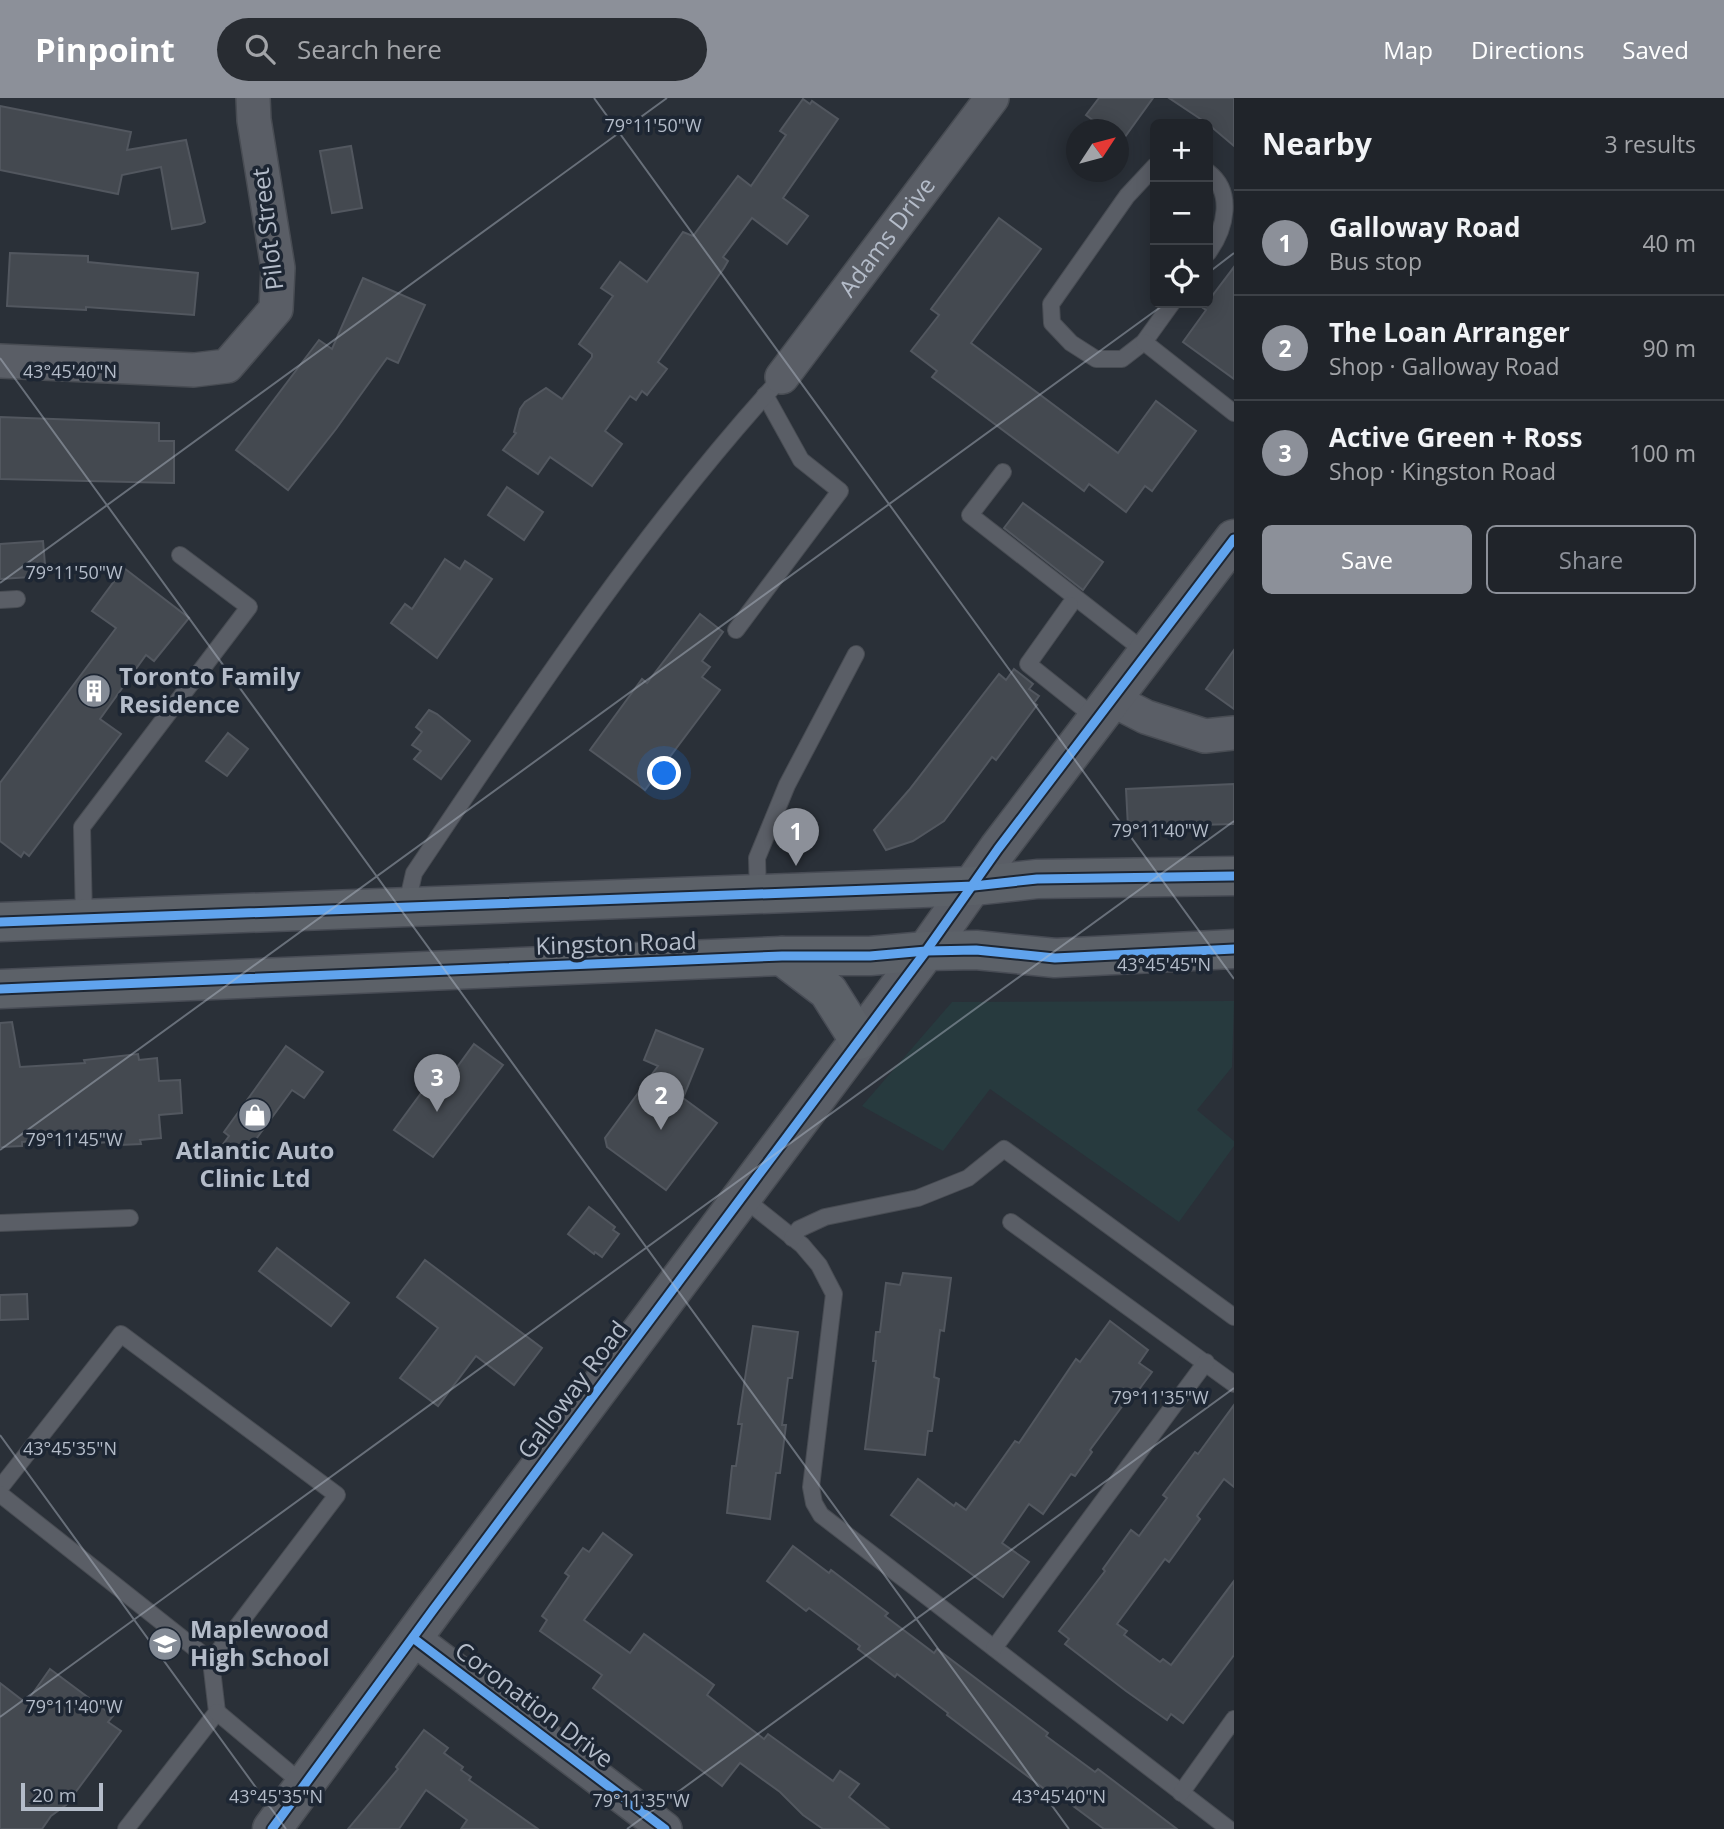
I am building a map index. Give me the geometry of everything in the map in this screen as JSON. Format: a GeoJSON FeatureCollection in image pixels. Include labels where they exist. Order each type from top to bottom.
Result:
{"type":"FeatureCollection","features":[{"type":"Feature","properties":{"kind":"main road","name":"Kingston Road"},"geometry":{"type":"LineString","coordinates":[[0,922],[974,886],[1037,879],[1234,876]]}},
{"type":"Feature","properties":{"kind":"main road","name":"Kingston Road"},"geometry":{"type":"LineString","coordinates":[[0,989],[782,957],[870,956],[926,951],[976,950],[1055,958],[1234,949]]}},
{"type":"Feature","properties":{"kind":"main road"},"geometry":{"type":"LineString","coordinates":[[782,957],[828,992],[859,1040]]}},
{"type":"Feature","properties":{"kind":"street","name":"Pilot Street"},"geometry":{"type":"LineString","coordinates":[[0,361],[194,370],[227,366],[276,309],[278,268],[254,120],[253,98]]}},
{"type":"Feature","properties":{"kind":"street","name":"Adams Drive"},"geometry":{"type":"LineString","coordinates":[[774,386],[992,98]]}},
{"type":"Feature","properties":{"kind":"street","name":"Galloway Road"},"geometry":{"type":"LineString","coordinates":[[272,1829],[926,951],[998,849],[1234,539]]}},
{"type":"Feature","properties":{"kind":"street"},"geometry":{"type":"LineString","coordinates":[[1105,710],[1146,717],[1205,736],[1234,733]]}},
{"type":"Feature","properties":{"kind":"street","name":"Coronation Drive"},"geometry":{"type":"LineString","coordinates":[[413,1638],[665,1829]]}},
{"type":"Feature","properties":{"kind":"lane"},"geometry":{"type":"LineString","coordinates":[[1150,171],[1126,197],[1051,304],[1052,323],[1071,343],[1096,359],[1122,359],[1144,342],[1168,308]]}},
{"type":"Feature","properties":{"kind":"lane"},"geometry":{"type":"LineString","coordinates":[[1213,176],[1219,180],[1227,206],[1219,238],[1213,246]]}},
{"type":"Feature","properties":{"kind":"lane"},"geometry":{"type":"LineString","coordinates":[[1144,342],[1234,413]]}},
{"type":"Feature","properties":{"kind":"lane"},"geometry":{"type":"LineString","coordinates":[[406,908],[414,873],[539,687],[699,470],[774,386],[801,460],[840,491],[736,630]]}},
{"type":"Feature","properties":{"kind":"lane"},"geometry":{"type":"LineString","coordinates":[[1003,472],[970,515],[1148,654]]}},
{"type":"Feature","properties":{"kind":"lane"},"geometry":{"type":"LineString","coordinates":[[84,919],[82,827],[248,607],[180,555]]}},
{"type":"Feature","properties":{"kind":"lane"},"geometry":{"type":"LineString","coordinates":[[0,600],[17,599]]}},
{"type":"Feature","properties":{"kind":"lane"},"geometry":{"type":"LineString","coordinates":[[1070,605],[1028,664],[1105,710]]}},
{"type":"Feature","properties":{"kind":"lane"},"geometry":{"type":"LineString","coordinates":[[758,894],[757,858],[788,785],[856,654]]}},
{"type":"Feature","properties":{"kind":"lane"},"geometry":{"type":"LineString","coordinates":[[792,1238],[799,1229],[820,1219],[918,1198],[968,1178],[1004,1149],[1234,1317]]}},
{"type":"Feature","properties":{"kind":"lane"},"geometry":{"type":"LineString","coordinates":[[741,1197],[802,1245],[818,1265],[835,1299],[811,1486],[817,1509],[828,1522],[1229,1829]]}},
{"type":"Feature","properties":{"kind":"lane"},"geometry":{"type":"LineString","coordinates":[[0,1223],[130,1218]]}},
{"type":"Feature","properties":{"kind":"lane"},"geometry":{"type":"LineString","coordinates":[[1011,1222],[1234,1384]]}},
{"type":"Feature","properties":{"kind":"lane"},"geometry":{"type":"LineString","coordinates":[[0,1488],[121,1334],[337,1495],[211,1661],[217,1713],[305,1785]]}},
{"type":"Feature","properties":{"kind":"lane"},"geometry":{"type":"LineString","coordinates":[[994,1648],[1206,1362]]}},
{"type":"Feature","properties":{"kind":"lane"},"geometry":{"type":"LineString","coordinates":[[0,1494],[211,1661]]}},
{"type":"Feature","properties":{"kind":"lane"},"geometry":{"type":"LineString","coordinates":[[126,1829],[217,1713]]}},
{"type":"Feature","properties":{"kind":"lane"},"geometry":{"type":"LineString","coordinates":[[1181,1793],[1234,1719]]}},
{"type":"Feature","properties":{"kind":"green space"},"geometry":{"type":"Polygon","coordinates":[[[1234,1001],[1232,1067],[1197,1110],[1234,1141],[1234,1146],[1179,1222],[990,1089],[943,1151],[862,1106],[952,1002],[1234,1001]]]}},
{"type":"Feature","properties":{"kind":"building"},"geometry":{"type":"Polygon","coordinates":[[[1099,98],[1153,98],[1129,131],[1129,119],[1091,119],[1086,115],[1099,98]]]}},
{"type":"Feature","properties":{"kind":"building"},"geometry":{"type":"Polygon","coordinates":[[[1169,98],[1234,98],[1234,146],[1213,128],[1213,119],[1200,119],[1169,98]]]}},
{"type":"Feature","properties":{"kind":"building"},"geometry":{"type":"Polygon","coordinates":[[[803,99],[810,104],[812,101],[838,119],[783,198],[808,216],[787,244],[752,218],[723,257],[728,261],[724,268],[658,362],[667,369],[647,395],[642,391],[636,400],[630,396],[605,431],[622,444],[592,486],[550,457],[538,474],[503,450],[516,433],[514,432],[520,409],[525,402],[546,388],[562,399],[592,357],[592,354],[579,344],[613,296],[601,288],[620,262],[647,282],[683,232],[693,236],[738,176],[751,186],[786,135],[780,131],[803,99]]]}},
{"type":"Feature","properties":{"kind":"building"},"geometry":{"type":"Polygon","coordinates":[[[0,106],[131,132],[127,150],[186,140],[205,222],[172,229],[161,167],[122,175],[118,194],[0,170],[0,106]]]}},
{"type":"Feature","properties":{"kind":"building"},"geometry":{"type":"Polygon","coordinates":[[[351,146],[362,208],[332,213],[320,151],[351,146]]]}},
{"type":"Feature","properties":{"kind":"building"},"geometry":{"type":"Polygon","coordinates":[[[999,218],[1041,249],[971,343],[1118,453],[1156,401],[1196,431],[1152,491],[1145,486],[1126,512],[1089,484],[1084,491],[932,377],[937,371],[911,351],[939,315],[931,309],[999,218]]]}},
{"type":"Feature","properties":{"kind":"building"},"geometry":{"type":"Polygon","coordinates":[[[10,253],[88,256],[88,262],[198,273],[194,315],[86,307],[86,310],[7,306],[10,253]]]}},
{"type":"Feature","properties":{"kind":"building"},"geometry":{"type":"Polygon","coordinates":[[[1234,267],[1234,379],[1183,342],[1206,310],[1203,308],[1213,308],[1213,295],[1234,267]]]}},
{"type":"Feature","properties":{"kind":"building"},"geometry":{"type":"Polygon","coordinates":[[[363,278],[425,305],[398,363],[387,358],[288,490],[236,450],[319,340],[332,349],[363,278]]]}},
{"type":"Feature","properties":{"kind":"building"},"geometry":{"type":"Polygon","coordinates":[[[0,417],[159,423],[159,441],[174,441],[174,483],[0,479],[0,417]]]}},
{"type":"Feature","properties":{"kind":"building"},"geometry":{"type":"Polygon","coordinates":[[[507,487],[543,512],[524,540],[488,515],[507,487]]]}},
{"type":"Feature","properties":{"kind":"building"},"geometry":{"type":"Polygon","coordinates":[[[1023,503],[1103,562],[1083,590],[1004,528],[1023,503]]]}},
{"type":"Feature","properties":{"kind":"building"},"geometry":{"type":"Polygon","coordinates":[[[43,541],[46,576],[0,579],[0,544],[43,541]]]}},
{"type":"Feature","properties":{"kind":"building"},"geometry":{"type":"Polygon","coordinates":[[[445,559],[460,569],[465,561],[492,579],[437,658],[391,623],[405,604],[412,609],[445,559]]]}},
{"type":"Feature","properties":{"kind":"building","name":"Toronto Family Residence"},"geometry":{"type":"Polygon","coordinates":[[[124,568],[189,618],[154,661],[146,655],[100,719],[121,734],[29,856],[24,852],[21,857],[0,841],[0,783],[116,628],[92,611],[124,568]]]}},
{"type":"Feature","properties":{"kind":"building"},"geometry":{"type":"Polygon","coordinates":[[[700,614],[723,632],[702,661],[710,667],[702,677],[720,690],[645,790],[590,750],[642,679],[647,683],[700,614]]]}},
{"type":"Feature","properties":{"kind":"building"},"geometry":{"type":"Polygon","coordinates":[[[1234,650],[1234,709],[1206,689],[1234,650]]]}},
{"type":"Feature","properties":{"kind":"building"},"geometry":{"type":"Polygon","coordinates":[[[1014,669],[1033,684],[1029,689],[1039,696],[1034,703],[1037,705],[996,760],[992,757],[944,821],[913,841],[886,850],[874,830],[909,790],[999,674],[1006,680],[1014,669]]]}},
{"type":"Feature","properties":{"kind":"building"},"geometry":{"type":"Polygon","coordinates":[[[429,710],[470,741],[441,779],[414,759],[421,751],[412,745],[422,732],[416,727],[429,710]]]}},
{"type":"Feature","properties":{"kind":"building"},"geometry":{"type":"Polygon","coordinates":[[[228,733],[248,749],[227,776],[206,761],[228,733]]]}},
{"type":"Feature","properties":{"kind":"building"},"geometry":{"type":"Polygon","coordinates":[[[1234,784],[1234,824],[1128,827],[1126,789],[1234,784]]]}},
{"type":"Feature","properties":{"kind":"building"},"geometry":{"type":"Polygon","coordinates":[[[12,1022],[20,1067],[85,1063],[84,1060],[138,1054],[139,1060],[157,1058],[159,1081],[180,1080],[182,1113],[159,1115],[161,1138],[140,1140],[141,1144],[120,1145],[120,1141],[87,1144],[86,1137],[22,1142],[22,1146],[0,1147],[0,1023],[12,1022]]]}},
{"type":"Feature","properties":{"kind":"building"},"geometry":{"type":"Polygon","coordinates":[[[656,1030],[703,1049],[683,1098],[717,1123],[666,1190],[607,1147],[605,1138],[658,1066],[644,1060],[656,1030]]]}},
{"type":"Feature","properties":{"kind":"building"},"geometry":{"type":"Polygon","coordinates":[[[474,1044],[503,1065],[433,1157],[394,1130],[441,1066],[452,1074],[474,1044]]]}},
{"type":"Feature","properties":{"kind":"building","name":"Atlantic Auto Clinic Ltd"},"geometry":{"type":"Polygon","coordinates":[[[286,1046],[323,1072],[304,1098],[292,1090],[240,1161],[221,1147],[229,1136],[224,1132],[286,1046]]]}},
{"type":"Feature","properties":{"kind":"building"},"geometry":{"type":"Polygon","coordinates":[[[589,1207],[615,1227],[613,1230],[619,1234],[602,1257],[568,1234],[589,1207]]]}},
{"type":"Feature","properties":{"kind":"building"},"geometry":{"type":"Polygon","coordinates":[[[277,1248],[349,1303],[331,1326],[259,1271],[277,1248]]]}},
{"type":"Feature","properties":{"kind":"building"},"geometry":{"type":"Polygon","coordinates":[[[425,1260],[542,1348],[514,1385],[476,1356],[438,1406],[400,1378],[438,1328],[397,1297],[425,1260]]]}},
{"type":"Feature","properties":{"kind":"building"},"geometry":{"type":"Polygon","coordinates":[[[903,1273],[951,1278],[934,1377],[939,1379],[932,1431],[928,1431],[925,1455],[865,1449],[876,1361],[873,1361],[876,1332],[880,1332],[886,1283],[900,1285],[903,1273]]]}},
{"type":"Feature","properties":{"kind":"building"},"geometry":{"type":"Polygon","coordinates":[[[27,1294],[28,1319],[0,1320],[0,1295],[27,1294]]]}},
{"type":"Feature","properties":{"kind":"building"},"geometry":{"type":"Polygon","coordinates":[[[1110,1321],[1148,1350],[1139,1363],[1152,1372],[1135,1395],[1132,1393],[1090,1450],[1092,1452],[1075,1476],[1071,1474],[1043,1514],[1029,1504],[1002,1543],[1029,1562],[1003,1597],[891,1515],[918,1479],[954,1506],[956,1503],[966,1510],[1015,1441],[1019,1443],[1076,1359],[1080,1362],[1110,1321]]]}},
{"type":"Feature","properties":{"kind":"building"},"geometry":{"type":"Polygon","coordinates":[[[753,1326],[798,1332],[782,1425],[786,1425],[780,1473],[776,1473],[770,1519],[727,1513],[732,1466],[736,1466],[742,1424],[738,1424],[753,1326]]]}},
{"type":"Feature","properties":{"kind":"building"},"geometry":{"type":"Polygon","coordinates":[[[1234,1405],[1234,1487],[1224,1479],[1169,1562],[1165,1559],[1117,1624],[1127,1631],[1124,1635],[1160,1662],[1163,1659],[1171,1665],[1234,1581],[1234,1655],[1183,1723],[1171,1714],[1167,1720],[1126,1691],[1065,1644],[1069,1639],[1059,1631],[1105,1571],[1103,1569],[1131,1530],[1139,1536],[1167,1498],[1163,1495],[1234,1405]]]}},
{"type":"Feature","properties":{"kind":"building"},"geometry":{"type":"Polygon","coordinates":[[[603,1533],[632,1555],[584,1620],[630,1653],[644,1634],[714,1685],[707,1695],[764,1739],[768,1734],[833,1781],[840,1771],[859,1784],[849,1797],[889,1829],[823,1829],[803,1815],[780,1792],[740,1763],[722,1786],[593,1688],[602,1675],[540,1631],[547,1620],[542,1616],[569,1576],[565,1573],[583,1548],[589,1552],[603,1533]]]}},
{"type":"Feature","properties":{"kind":"building"},"geometry":{"type":"Polygon","coordinates":[[[793,1546],[829,1573],[831,1570],[888,1613],[885,1616],[934,1653],[937,1649],[1048,1733],[1046,1736],[1095,1772],[1098,1769],[1177,1829],[1104,1829],[1057,1794],[1055,1797],[897,1674],[895,1677],[858,1649],[860,1646],[809,1608],[806,1611],[767,1581],[793,1546]]]}},
{"type":"Feature","properties":{"kind":"building"},"geometry":{"type":"Polygon","coordinates":[[[50,1669],[113,1716],[108,1722],[121,1731],[66,1805],[51,1816],[42,1829],[0,1829],[0,1683],[26,1703],[50,1669]]]}},
{"type":"Feature","properties":{"kind":"building"},"geometry":{"type":"Polygon","coordinates":[[[424,1730],[448,1748],[444,1753],[463,1767],[461,1770],[471,1777],[469,1780],[538,1829],[461,1829],[467,1820],[426,1790],[399,1829],[348,1829],[398,1769],[396,1767],[424,1730]]]}},
{"type":"Feature","properties":{"kind":"cycle path"},"geometry":{"type":"LineString","coordinates":[[272,1829],[926,951],[998,849],[1234,539]]}},
{"type":"Feature","properties":{"kind":"cycle path"},"geometry":{"type":"LineString","coordinates":[[0,922],[974,886],[1037,879],[1234,876]]}},
{"type":"Feature","properties":{"kind":"cycle path"},"geometry":{"type":"LineString","coordinates":[[0,989],[782,956],[870,956],[926,951],[976,950],[1055,958],[1234,949]]}},
{"type":"Feature","properties":{"kind":"cycle path"},"geometry":{"type":"LineString","coordinates":[[413,1638],[665,1829]]}},
{"type":"Feature","properties":{"kind":"place","name":"Toronto Family Residence"},"geometry":{"type":"Point","coordinates":[94,691]}},
{"type":"Feature","properties":{"kind":"place","name":"Galloway Road"},"geometry":{"type":"Point","coordinates":[796,866]}},
{"type":"Feature","properties":{"kind":"place","name":"Active Green + Ross"},"geometry":{"type":"Point","coordinates":[437,1112]}},
{"type":"Feature","properties":{"kind":"place","name":"Atlantic Auto Clinic Ltd"},"geometry":{"type":"Point","coordinates":[255,1115]}},
{"type":"Feature","properties":{"kind":"place","name":"The Loan Arranger"},"geometry":{"type":"Point","coordinates":[661,1130]}},
{"type":"Feature","properties":{"kind":"place","name":"Maplewood High School"},"geometry":{"type":"Point","coordinates":[165,1644]}}]}
